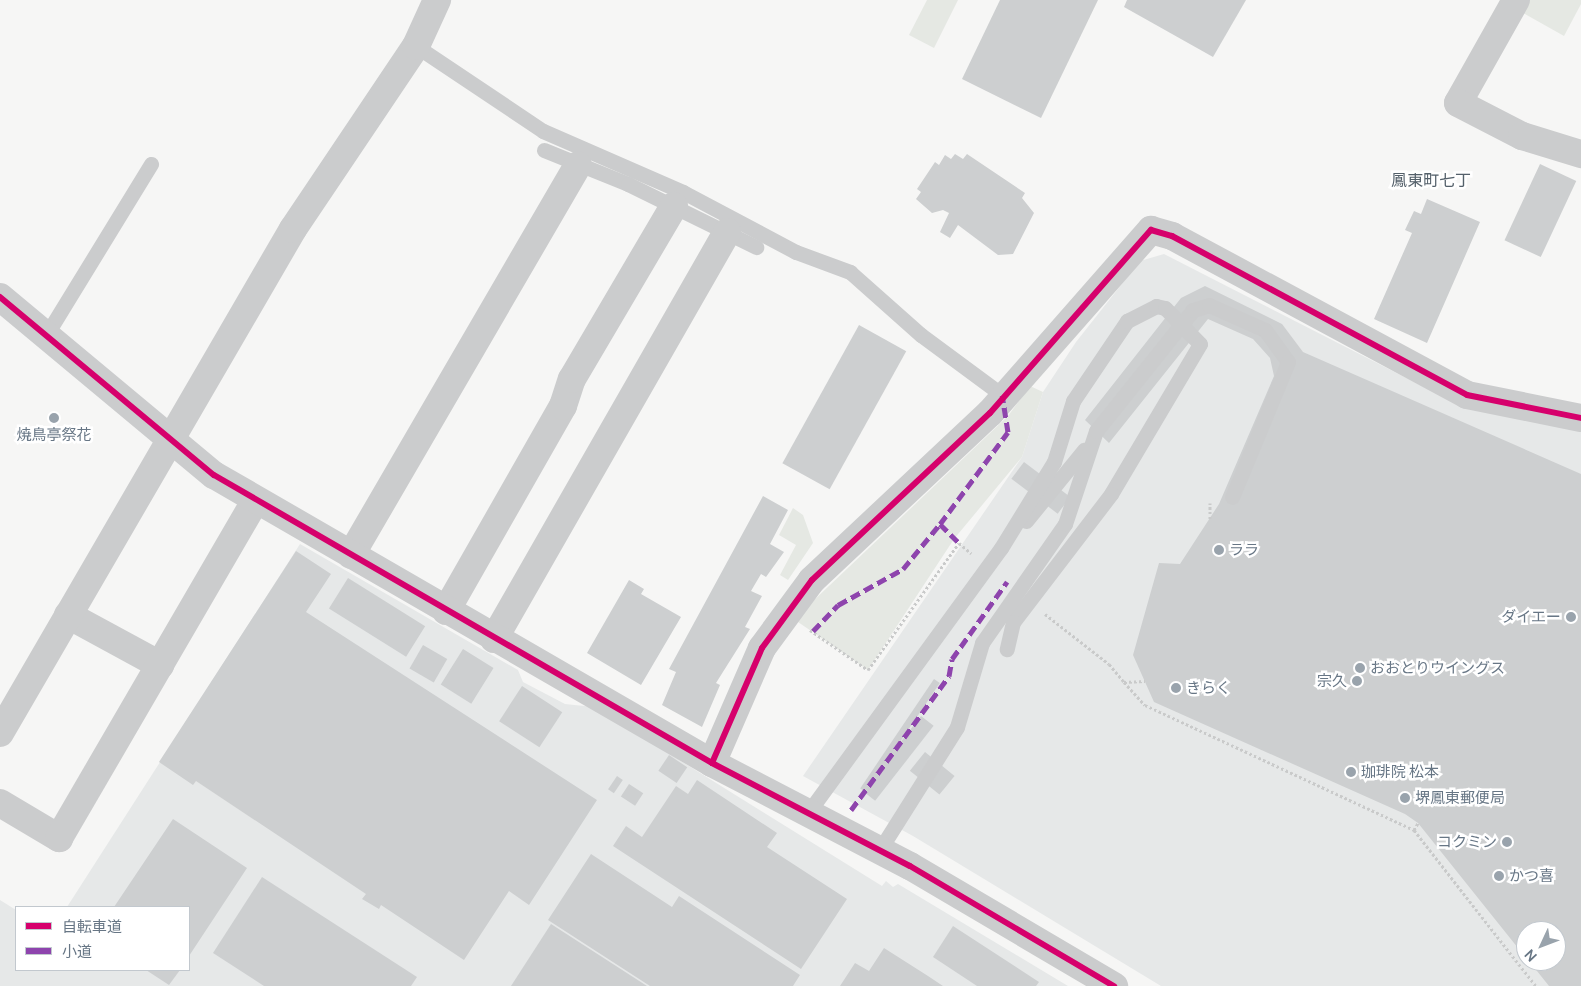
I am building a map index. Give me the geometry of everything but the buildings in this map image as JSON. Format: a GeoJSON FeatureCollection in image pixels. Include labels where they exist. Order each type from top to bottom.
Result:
{"type":"FeatureCollection","features":[{"type":"Feature","properties":{"kind":"street"},"geometry":{"type":"LineString","coordinates":[[0,732],[293,229],[416,46],[437,0]]}},
{"type":"Feature","properties":{"kind":"street"},"geometry":{"type":"LineString","coordinates":[[1516,0],[1458,103],[1522,136],[1581,154]]}},
{"type":"Feature","properties":{"kind":"street"},"geometry":{"type":"LineString","coordinates":[[351,555],[578,166]]}},
{"type":"Feature","properties":{"kind":"street"},"geometry":{"type":"LineString","coordinates":[[446,611],[563,406],[572,379],[674,206]]}},
{"type":"Feature","properties":{"kind":"street"},"geometry":{"type":"LineString","coordinates":[[712,763],[762,648],[812,580],[990,413],[1002,395],[1114,277],[1151,230],[1172,236],[1467,395],[1581,418]]}},
{"type":"Feature","properties":{"kind":"street"},"geometry":{"type":"LineString","coordinates":[[494,639],[727,232]]}},
{"type":"Feature","properties":{"kind":"street"},"geometry":{"type":"LineString","coordinates":[[0,297],[169,441],[256,500],[494,639],[712,763],[879,851],[1114,986]]}},
{"type":"Feature","properties":{"kind":"street"},"geometry":{"type":"LineString","coordinates":[[0,803],[59,838],[256,500]]}},
{"type":"Feature","properties":{"kind":"street"},"geometry":{"type":"LineString","coordinates":[[68,615],[160,665]]}},
{"type":"Feature","properties":{"kind":"lane"},"geometry":{"type":"LineString","coordinates":[[416,46],[543,131],[683,192],[796,252],[850,272],[921,335],[1002,395]]}},
{"type":"Feature","properties":{"kind":"lane"},"geometry":{"type":"LineString","coordinates":[[544,150],[674,206],[756,248]]}},
{"type":"Feature","properties":{"kind":"lane"},"geometry":{"type":"LineString","coordinates":[[45,337],[151,164]]}},
{"type":"Feature","properties":{"kind":"lane"},"geometry":{"type":"LineString","coordinates":[[1001,548],[1070,472],[1096,431],[1193,310],[1209,305],[1265,330],[1288,362],[1232,497]]}},
{"type":"Feature","properties":{"kind":"lane"},"geometry":{"type":"LineString","coordinates":[[807,814],[1001,548],[1054,462],[1073,401],[1127,321],[1156,306],[1164,308],[1200,344],[1111,494],[1013,622],[1007,649]]}},
{"type":"Feature","properties":{"kind":"lane"},"geometry":{"type":"LineString","coordinates":[[879,851],[958,727],[982,643],[1065,524],[1096,431]]}},
{"type":"Feature","properties":{"kind":"path"},"geometry":{"type":"LineString","coordinates":[[1124,682],[1145,705],[1414,830],[1536,986]]}},
{"type":"Feature","properties":{"kind":"path"},"geometry":{"type":"LineString","coordinates":[[1414,830],[1418,823]]}},
{"type":"Feature","properties":{"kind":"shaded area"},"geometry":{"type":"Polygon","coordinates":[[[927,0],[958,0],[934,48],[909,35],[927,0]]]}},
{"type":"Feature","properties":{"kind":"shaded area"},"geometry":{"type":"Polygon","coordinates":[[[1530,0],[1581,0],[1581,4],[1564,36],[1523,13],[1530,0]]]}},
{"type":"Feature","properties":{"kind":"shaded area","name":"おおとりウイングス"},"geometry":{"type":"Polygon","coordinates":[[[1164,254],[1465,408],[1581,431],[1581,986],[1161,986],[913,836],[803,776],[1022,457],[1043,392],[1076,342],[1140,261],[1164,254]]]}},
{"type":"Feature","properties":{"kind":"shaded area"},"geometry":{"type":"Polygon","coordinates":[[[1030,386],[1043,392],[1022,457],[954,539],[868,670],[798,622],[810,604],[1008,416],[1030,386]]]}},
{"type":"Feature","properties":{"kind":"shaded area"},"geometry":{"type":"Polygon","coordinates":[[[793,508],[803,515],[813,543],[788,580],[780,575],[796,545],[779,535],[793,508]]]}},
{"type":"Feature","properties":{"kind":"shaded area"},"geometry":{"type":"Polygon","coordinates":[[[300,544],[518,670],[523,682],[565,704],[594,707],[882,886],[886,881],[893,887],[898,884],[1068,986],[0,986],[0,900],[15,909],[15,971],[190,971],[190,906],[68,906],[300,544]]]}},
{"type":"Feature","properties":{"kind":"marked path"},"geometry":{"type":"LineString","coordinates":[[813,631],[838,605],[903,569],[940,524],[1008,432],[1002,395]]}},
{"type":"Feature","properties":{"kind":"marked path"},"geometry":{"type":"LineString","coordinates":[[940,524],[959,543]]}},
{"type":"Feature","properties":{"kind":"marked path"},"geometry":{"type":"LineString","coordinates":[[851,810],[949,676],[952,659],[1007,582]]}},
{"type":"Feature","properties":{"kind":"cycle path"},"geometry":{"type":"LineString","coordinates":[[712,763],[762,648],[812,580],[990,413],[1151,230],[1172,236],[1467,395],[1581,418]]}},
{"type":"Feature","properties":{"kind":"cycle path"},"geometry":{"type":"LineString","coordinates":[[0,297],[214,475],[712,763],[910,866],[1114,986]]}},
{"type":"Feature","properties":{"kind":"place","name":"焼鳥亭祭花"},"geometry":{"type":"Point","coordinates":[54,418]}},
{"type":"Feature","properties":{"kind":"place","name":"ララ"},"geometry":{"type":"Point","coordinates":[1219,550]}},
{"type":"Feature","properties":{"kind":"place","name":"ダイエー"},"geometry":{"type":"Point","coordinates":[1571,617]}},
{"type":"Feature","properties":{"kind":"place","name":"おおとりウイングス"},"geometry":{"type":"Point","coordinates":[1360,668]}},
{"type":"Feature","properties":{"kind":"place","name":"宗久"},"geometry":{"type":"Point","coordinates":[1357,681]}},
{"type":"Feature","properties":{"kind":"place","name":"きらく"},"geometry":{"type":"Point","coordinates":[1176,688]}},
{"type":"Feature","properties":{"kind":"place","name":"珈琲院 松本"},"geometry":{"type":"Point","coordinates":[1351,772]}},
{"type":"Feature","properties":{"kind":"place","name":"堺鳳東郵便局"},"geometry":{"type":"Point","coordinates":[1405,798]}},
{"type":"Feature","properties":{"kind":"place","name":"コクミン"},"geometry":{"type":"Point","coordinates":[1507,842]}},
{"type":"Feature","properties":{"kind":"place","name":"かつ喜"},"geometry":{"type":"Point","coordinates":[1499,876]}},
{"type":"Feature","properties":{"kind":"district","name":"鳳東町七丁"},"geometry":{"type":"Point","coordinates":[1431,180]}}]}
